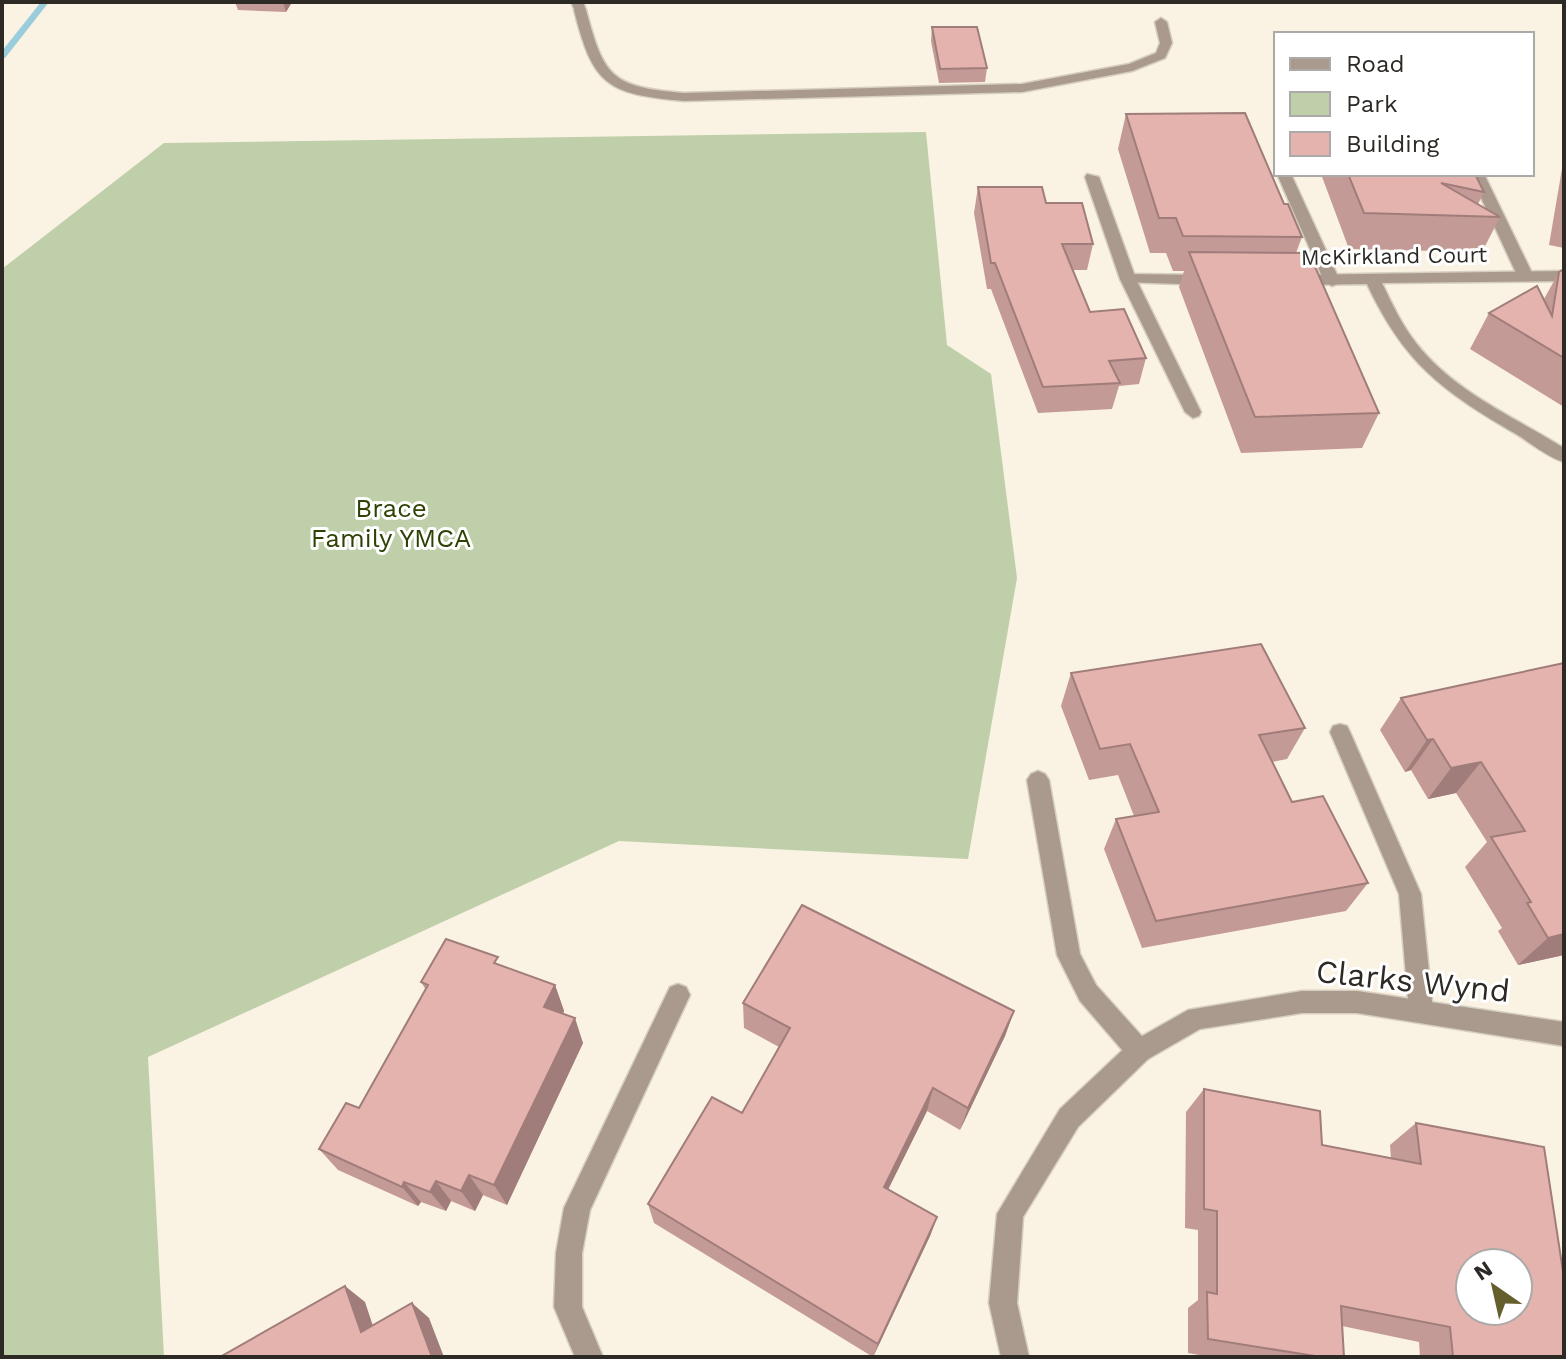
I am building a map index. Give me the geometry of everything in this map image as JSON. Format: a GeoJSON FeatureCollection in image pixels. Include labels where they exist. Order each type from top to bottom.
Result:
{"type":"FeatureCollection","features":[{"type":"Feature","properties":{"kind":"street"},"geometry":{"type":"LineString","coordinates":[[578,6],[597,66],[606,77],[659,95],[684,97],[1022,88],[1132,67],[1161,55],[1166,43],[1161,22]]}},
{"type":"Feature","properties":{"kind":"street"},"geometry":{"type":"LineString","coordinates":[[1285,176],[1332,281]]}},
{"type":"Feature","properties":{"kind":"street"},"geometry":{"type":"LineString","coordinates":[[1478,176],[1525,275]]}},
{"type":"Feature","properties":{"kind":"street"},"geometry":{"type":"LineString","coordinates":[[1092,177],[1128,279],[1193,412]]}},
{"type":"Feature","properties":{"kind":"street","name":"McKirkland Court"},"geometry":{"type":"LineString","coordinates":[[1285,280],[1564,276]]}},
{"type":"Feature","properties":{"kind":"street"},"geometry":{"type":"LineString","coordinates":[[1128,279],[1222,280]]}},
{"type":"Feature","properties":{"kind":"street"},"geometry":{"type":"LineString","coordinates":[[1373,281],[1390,316],[1416,354],[1452,384],[1564,456]]}},
{"type":"Feature","properties":{"kind":"street"},"geometry":{"type":"LineString","coordinates":[[1340,732],[1410,894],[1421,1011]]}},
{"type":"Feature","properties":{"kind":"street"},"geometry":{"type":"LineString","coordinates":[[1038,780],[1069,955],[1088,993],[1139,1051]]}},
{"type":"Feature","properties":{"kind":"street"},"geometry":{"type":"LineString","coordinates":[[589,1357],[568,1307],[569,1253],[577,1208],[678,995]]}},
{"type":"Feature","properties":{"kind":"street","name":"Clarks Wynd"},"geometry":{"type":"LineString","coordinates":[[1015,1357],[1003,1303],[1010,1214],[1069,1118],[1139,1051],[1196,1018],[1239,1009],[1302,1002],[1357,1002],[1564,1034]]}},
{"type":"Feature","properties":{"kind":"green space","name":"Brace Family YMCA"},"geometry":{"type":"Polygon","coordinates":[[[926,132],[947,345],[991,374],[1017,578],[968,859],[619,841],[148,1057],[164,1357],[2,1357],[2,269],[164,143],[926,132]]]}},
{"type":"Feature","properties":{"kind":"building"},"geometry":{"type":"Polygon","coordinates":[[[932,27],[977,27],[987,68],[940,69],[932,27]]]}},
{"type":"Feature","properties":{"kind":"building"},"geometry":{"type":"Polygon","coordinates":[[[1245,113],[1284,204],[1288,204],[1302,237],[1183,236],[1176,218],[1159,218],[1126,114],[1245,113]]]}},
{"type":"Feature","properties":{"kind":"building"},"geometry":{"type":"Polygon","coordinates":[[[1349,176],[1476,176],[1484,192],[1441,183],[1500,217],[1364,213],[1349,176]]]}},
{"type":"Feature","properties":{"kind":"building"},"geometry":{"type":"Polygon","coordinates":[[[978,187],[1042,187],[1046,203],[1082,203],[1093,244],[1062,244],[1090,312],[1124,309],[1146,358],[1109,361],[1120,383],[1043,387],[995,263],[991,263],[978,187]]]}},
{"type":"Feature","properties":{"kind":"building"},"geometry":{"type":"Polygon","coordinates":[[[1189,252],[1309,253],[1379,413],[1255,417],[1189,252]]]}},
{"type":"Feature","properties":{"kind":"building"},"geometry":{"type":"Polygon","coordinates":[[[1564,269],[1564,358],[1489,313],[1537,286],[1552,316],[1559,272],[1564,269]]]}},
{"type":"Feature","properties":{"kind":"building"},"geometry":{"type":"Polygon","coordinates":[[[1261,644],[1305,728],[1259,735],[1292,802],[1323,796],[1368,883],[1156,921],[1116,819],[1159,812],[1130,744],[1100,749],[1071,673],[1261,644]]]}},
{"type":"Feature","properties":{"kind":"building"},"geometry":{"type":"Polygon","coordinates":[[[1564,663],[1564,934],[1548,938],[1527,903],[1531,902],[1491,837],[1525,831],[1481,762],[1451,768],[1433,739],[1427,740],[1401,698],[1564,663]]]}},
{"type":"Feature","properties":{"kind":"building"},"geometry":{"type":"Polygon","coordinates":[[[802,905],[1014,1011],[968,1108],[933,1088],[884,1187],[937,1217],[878,1344],[648,1204],[712,1097],[742,1113],[790,1028],[743,1003],[802,905]]]}},
{"type":"Feature","properties":{"kind":"building"},"geometry":{"type":"Polygon","coordinates":[[[446,939],[498,957],[494,963],[555,985],[544,1007],[575,1018],[494,1185],[469,1175],[461,1191],[436,1181],[430,1192],[404,1182],[402,1187],[319,1149],[346,1103],[359,1108],[428,985],[421,982],[446,939]]]}},
{"type":"Feature","properties":{"kind":"building"},"geometry":{"type":"Polygon","coordinates":[[[1204,1089],[1320,1111],[1322,1145],[1421,1164],[1416,1123],[1544,1147],[1564,1278],[1564,1357],[1453,1357],[1450,1327],[1341,1306],[1344,1357],[1321,1357],[1208,1339],[1207,1292],[1217,1294],[1217,1211],[1204,1209],[1204,1089]]]}},
{"type":"Feature","properties":{"kind":"building"},"geometry":{"type":"Polygon","coordinates":[[[345,1286],[361,1332],[412,1303],[432,1357],[220,1357],[345,1286]]]}},
{"type":"Feature","properties":{"kind":"waterway"},"geometry":{"type":"LineString","coordinates":[[2,56],[45,2]]}}]}
